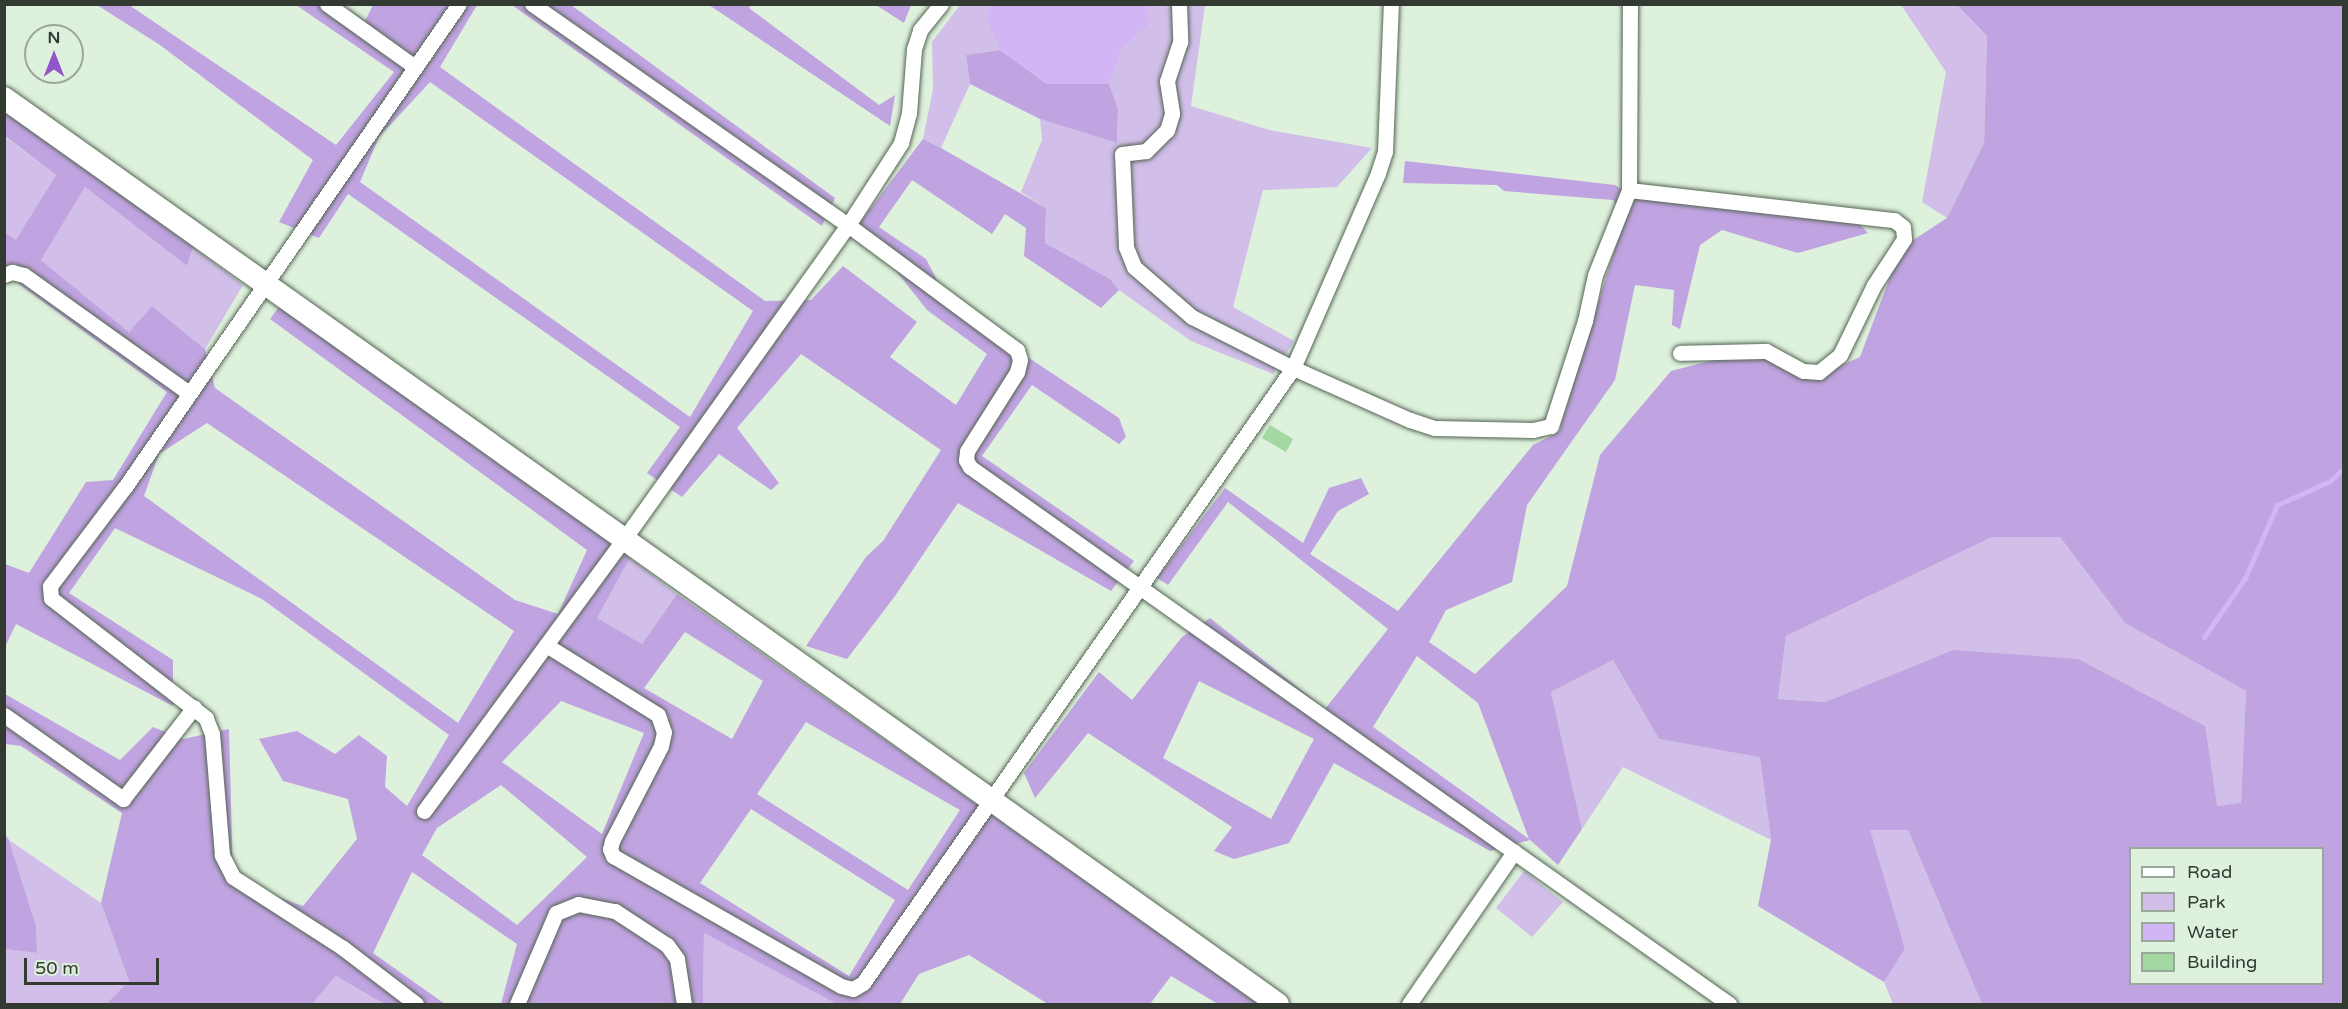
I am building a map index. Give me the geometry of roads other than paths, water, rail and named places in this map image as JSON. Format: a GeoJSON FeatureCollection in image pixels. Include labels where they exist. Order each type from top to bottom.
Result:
{"type":"FeatureCollection","features":[{"type":"Feature","properties":{"kind":"street"},"geometry":{"type":"LineString","coordinates":[[327,4],[416,67]]}},
{"type":"Feature","properties":{"kind":"street"},"geometry":{"type":"LineString","coordinates":[[416,1005],[343,948],[233,877],[222,855],[212,734],[206,718],[51,598],[50,586],[124,487],[459,4]]}},
{"type":"Feature","properties":{"kind":"street"},"geometry":{"type":"LineString","coordinates":[[532,4],[848,225],[1017,350],[1020,360],[1017,372],[967,451],[966,460],[970,468],[1139,585],[1729,1005]]}},
{"type":"Feature","properties":{"kind":"street"},"geometry":{"type":"LineString","coordinates":[[424,811],[624,539],[848,225],[901,143],[909,113],[914,49],[920,30],[941,4]]}},
{"type":"Feature","properties":{"kind":"street"},"geometry":{"type":"LineString","coordinates":[[1179,4],[1180,42],[1167,81],[1172,114],[1167,130],[1146,151],[1122,154],[1126,247],[1134,267],[1192,317],[1293,368],[1410,420],[1435,428],[1533,430],[1551,426],[1585,321],[1595,275],[1629,190],[1630,4]]}},
{"type":"Feature","properties":{"kind":"street"},"geometry":{"type":"LineString","coordinates":[[546,645],[658,715],[664,732],[661,746],[612,841],[610,849],[614,856],[841,986],[853,989],[863,983],[1139,585],[1293,368],[1378,173],[1384,151],[1391,4]]}},
{"type":"Feature","properties":{"kind":"street"},"geometry":{"type":"LineString","coordinates":[[4,98],[1278,1005]]}},
{"type":"Feature","properties":{"kind":"street"},"geometry":{"type":"LineString","coordinates":[[1629,190],[1894,220],[1903,226],[1904,239],[1874,285],[1840,355],[1819,372],[1803,371],[1766,351],[1680,353]]}},
{"type":"Feature","properties":{"kind":"street"},"geometry":{"type":"LineString","coordinates":[[4,275],[12,272],[24,275],[189,393]]}},
{"type":"Feature","properties":{"kind":"street"},"geometry":{"type":"LineString","coordinates":[[4,715],[123,799],[194,707]]}},
{"type":"Feature","properties":{"kind":"street"},"geometry":{"type":"LineString","coordinates":[[1409,1005],[1514,852]]}},
{"type":"Feature","properties":{"kind":"street"},"geometry":{"type":"LineString","coordinates":[[517,1005],[556,912],[578,904],[615,911],[667,945],[677,959],[684,1005]]}},
{"type":"Feature","properties":{"kind":"water"},"geometry":{"type":"Polygon","coordinates":[[[1147,4],[1150,24],[1122,49],[1109,84],[1047,84],[1000,50],[985,18],[992,5],[1147,4]]]}},
{"type":"Feature","properties":{"kind":"waterway"},"geometry":{"type":"LineString","coordinates":[[2204,637],[2245,578],[2277,505],[2330,481],[2344,468]]}}]}
